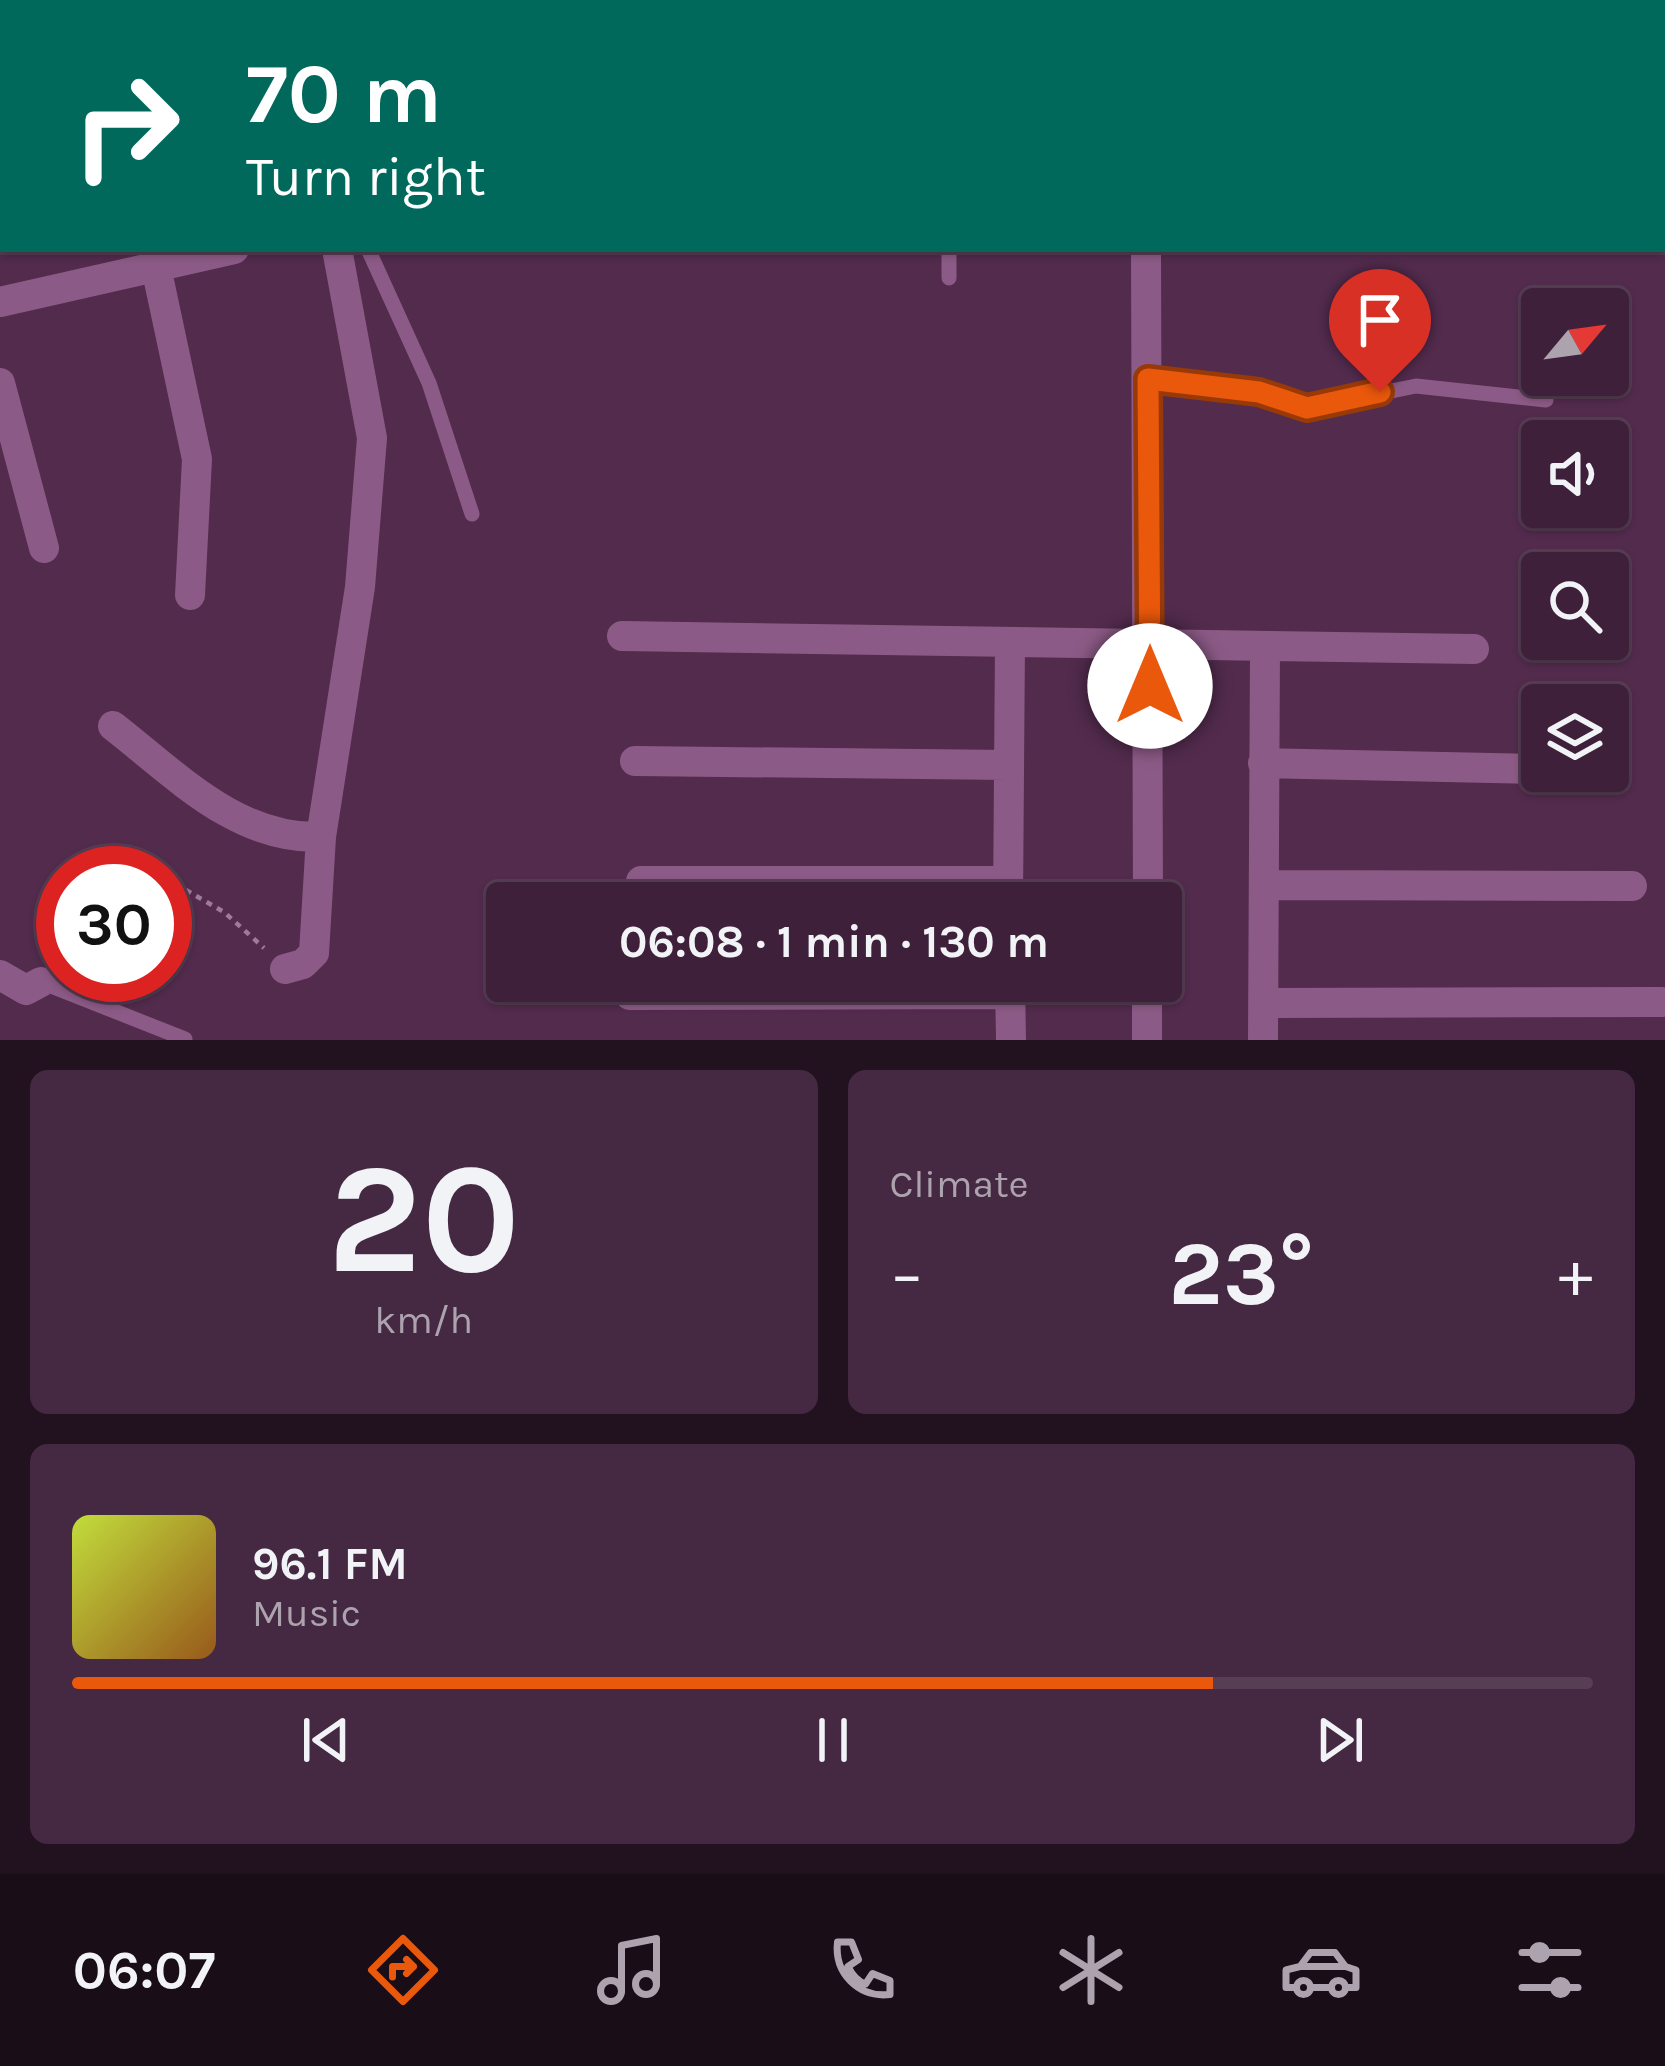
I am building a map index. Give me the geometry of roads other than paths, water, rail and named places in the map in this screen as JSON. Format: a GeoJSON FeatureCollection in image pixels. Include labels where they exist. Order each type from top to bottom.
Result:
{"type":"FeatureCollection","features":[{"type":"Feature","properties":{"kind":"street"},"geometry":{"type":"LineString","coordinates":[[0,302],[221,252]]}},
{"type":"Feature","properties":{"kind":"street"},"geometry":{"type":"LineString","coordinates":[[286,968],[303,964],[314,953],[321,837],[360,586],[373,438],[338,252]]}},
{"type":"Feature","properties":{"kind":"street"},"geometry":{"type":"LineString","coordinates":[[1147,252],[1148,882]]}},
{"type":"Feature","properties":{"kind":"street"},"geometry":{"type":"LineString","coordinates":[[156,267],[196,458],[190,595]]}},
{"type":"Feature","properties":{"kind":"street"},"geometry":{"type":"LineString","coordinates":[[0,383],[44,548]]}},
{"type":"Feature","properties":{"kind":"street"},"geometry":{"type":"LineString","coordinates":[[622,636],[1474,649]]}},
{"type":"Feature","properties":{"kind":"street"},"geometry":{"type":"LineString","coordinates":[[1008,882],[1010,642]]}},
{"type":"Feature","properties":{"kind":"street"},"geometry":{"type":"LineString","coordinates":[[1263,1040],[1264,649]]}},
{"type":"Feature","properties":{"kind":"street"},"geometry":{"type":"LineString","coordinates":[[113,726],[219,808],[260,830],[321,837]]}},
{"type":"Feature","properties":{"kind":"street"},"geometry":{"type":"LineString","coordinates":[[635,761],[1009,765]]}},
{"type":"Feature","properties":{"kind":"street"},"geometry":{"type":"LineString","coordinates":[[1263,763],[1521,769]]}},
{"type":"Feature","properties":{"kind":"street"},"geometry":{"type":"LineString","coordinates":[[641,881],[674,882]]}},
{"type":"Feature","properties":{"kind":"street"},"geometry":{"type":"LineString","coordinates":[[1264,885],[1632,886]]}},
{"type":"Feature","properties":{"kind":"street"},"geometry":{"type":"LineString","coordinates":[[0,975],[26,990],[36,985]]}},
{"type":"Feature","properties":{"kind":"street"},"geometry":{"type":"LineString","coordinates":[[1010,1002],[1011,1040]]}},
{"type":"Feature","properties":{"kind":"street"},"geometry":{"type":"LineString","coordinates":[[1147,1040],[1148,1002]]}},
{"type":"Feature","properties":{"kind":"street"},"geometry":{"type":"LineString","coordinates":[[1265,1003],[1662,1002]]}},
{"type":"Feature","properties":{"kind":"lane"},"geometry":{"type":"LineString","coordinates":[[369,252],[429,383],[472,514]]}},
{"type":"Feature","properties":{"kind":"lane"},"geometry":{"type":"LineString","coordinates":[[949,252],[949,278]]}},
{"type":"Feature","properties":{"kind":"lane"},"geometry":{"type":"LineString","coordinates":[[1148,379],[1259,392],[1307,408],[1416,386],[1546,400]]}},
{"type":"Feature","properties":{"kind":"lane"},"geometry":{"type":"LineString","coordinates":[[92,1002],[185,1039]]}}]}
